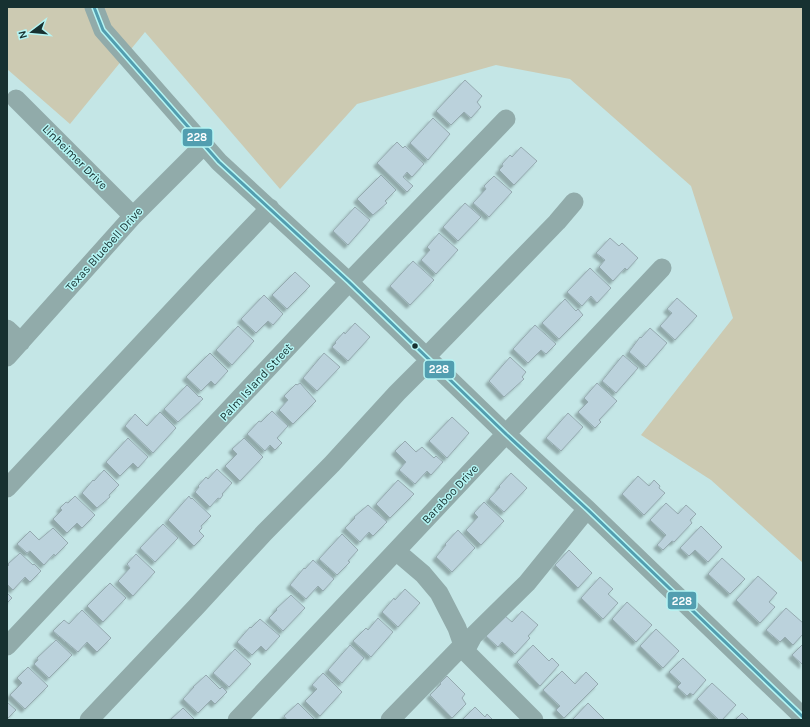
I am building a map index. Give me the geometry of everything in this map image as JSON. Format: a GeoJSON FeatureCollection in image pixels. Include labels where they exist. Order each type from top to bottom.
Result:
{"type":"FeatureCollection","features":[{"type":"Feature","properties":{"kind":"street"},"geometry":{"type":"LineString","coordinates":[[94,7],[103,30],[219,162],[349,282],[803,717]]}},
{"type":"Feature","properties":{"kind":"street","name":"Linheimer Drive"},"geometry":{"type":"LineString","coordinates":[[16,99],[133,216]]}},
{"type":"Feature","properties":{"kind":"street","name":"Palm Island Street"},"geometry":{"type":"LineString","coordinates":[[7,646],[349,282],[506,119]]}},
{"type":"Feature","properties":{"kind":"street","name":"Texas Bluebell Drive"},"geometry":{"type":"LineString","coordinates":[[7,357],[133,216],[204,145]]}},
{"type":"Feature","properties":{"kind":"street"},"geometry":{"type":"LineString","coordinates":[[89,720],[196,608],[264,533],[332,464],[428,358],[557,222],[574,202]]}},
{"type":"Feature","properties":{"kind":"street"},"geometry":{"type":"LineString","coordinates":[[7,488],[270,208]]}},
{"type":"Feature","properties":{"kind":"street","name":"Baraboo Drive"},"geometry":{"type":"LineString","coordinates":[[237,720],[662,268]]}},
{"type":"Feature","properties":{"kind":"street"},"geometry":{"type":"LineString","coordinates":[[7,329],[21,342]]}},
{"type":"Feature","properties":{"kind":"street"},"geometry":{"type":"LineString","coordinates":[[390,720],[464,648],[473,636],[527,583],[587,509]]}},
{"type":"Feature","properties":{"kind":"street"},"geometry":{"type":"LineString","coordinates":[[396,551],[423,574],[439,593],[457,628],[464,648],[534,720]]}},
{"type":"Feature","properties":{"kind":"shaded area"},"geometry":{"type":"Polygon","coordinates":[[[7,7],[803,7],[803,563],[711,480],[641,435],[733,318],[691,186],[570,79],[496,65],[357,104],[280,189],[145,32],[70,124],[7,69],[7,7]]]}},
{"type":"Feature","properties":{"kind":"building"},"geometry":{"type":"Polygon","coordinates":[[[465,80],[482,96],[477,102],[481,107],[471,118],[464,112],[451,125],[436,111],[465,80]]]}},
{"type":"Feature","properties":{"kind":"building"},"geometry":{"type":"Polygon","coordinates":[[[433,118],[450,134],[428,160],[410,143],[433,118]]]}},
{"type":"Feature","properties":{"kind":"building"},"geometry":{"type":"Polygon","coordinates":[[[397,142],[403,148],[405,146],[424,164],[412,177],[407,172],[403,177],[413,186],[407,192],[377,163],[397,142]]]}},
{"type":"Feature","properties":{"kind":"building"},"geometry":{"type":"Polygon","coordinates":[[[521,147],[537,161],[514,185],[499,170],[510,155],[512,157],[521,147]]]}},
{"type":"Feature","properties":{"kind":"building"},"geometry":{"type":"Polygon","coordinates":[[[381,175],[396,190],[385,201],[387,203],[373,215],[357,199],[381,175]]]}},
{"type":"Feature","properties":{"kind":"building"},"geometry":{"type":"Polygon","coordinates":[[[494,176],[512,192],[489,217],[473,203],[486,189],[484,186],[494,176]]]}},
{"type":"Feature","properties":{"kind":"building"},"geometry":{"type":"Polygon","coordinates":[[[465,203],[481,217],[458,241],[443,227],[465,203]]]}},
{"type":"Feature","properties":{"kind":"building"},"geometry":{"type":"Polygon","coordinates":[[[355,207],[370,220],[348,245],[333,231],[355,207]]]}},
{"type":"Feature","properties":{"kind":"building"},"geometry":{"type":"Polygon","coordinates":[[[439,233],[458,250],[436,274],[421,260],[430,250],[427,247],[439,233]]]}},
{"type":"Feature","properties":{"kind":"building"},"geometry":{"type":"Polygon","coordinates":[[[610,238],[619,246],[622,243],[638,258],[627,270],[625,268],[613,281],[599,267],[605,260],[596,253],[610,238]]]}},
{"type":"Feature","properties":{"kind":"building"},"geometry":{"type":"Polygon","coordinates":[[[413,261],[434,280],[410,305],[390,286],[413,261]]]}},
{"type":"Feature","properties":{"kind":"building"},"geometry":{"type":"Polygon","coordinates":[[[590,268],[611,288],[597,303],[591,296],[582,306],[567,292],[590,268]]]}},
{"type":"Feature","properties":{"kind":"building"},"geometry":{"type":"Polygon","coordinates":[[[295,272],[310,286],[287,309],[272,295],[295,272]]]}},
{"type":"Feature","properties":{"kind":"building"},"geometry":{"type":"Polygon","coordinates":[[[264,295],[283,314],[273,325],[268,321],[256,333],[241,319],[264,295]]]}},
{"type":"Feature","properties":{"kind":"building"},"geometry":{"type":"Polygon","coordinates":[[[677,298],[697,316],[675,340],[660,326],[672,313],[667,309],[677,298]]]}},
{"type":"Feature","properties":{"kind":"building"},"geometry":{"type":"Polygon","coordinates":[[[565,299],[576,311],[578,309],[583,315],[559,339],[542,323],[565,299]]]}},
{"type":"Feature","properties":{"kind":"building"},"geometry":{"type":"Polygon","coordinates":[[[355,323],[370,337],[348,361],[332,347],[344,332],[345,334],[355,323]]]}},
{"type":"Feature","properties":{"kind":"building"},"geometry":{"type":"Polygon","coordinates":[[[535,325],[556,344],[546,354],[541,350],[528,363],[513,349],[535,325]]]}},
{"type":"Feature","properties":{"kind":"building"},"geometry":{"type":"Polygon","coordinates":[[[238,326],[254,341],[232,365],[216,350],[238,326]]]}},
{"type":"Feature","properties":{"kind":"building"},"geometry":{"type":"Polygon","coordinates":[[[650,328],[667,343],[646,367],[629,352],[640,337],[641,338],[650,328]]]}},
{"type":"Feature","properties":{"kind":"building"},"geometry":{"type":"Polygon","coordinates":[[[210,353],[228,371],[215,385],[211,381],[201,391],[186,377],[210,353]]]}},
{"type":"Feature","properties":{"kind":"building"},"geometry":{"type":"Polygon","coordinates":[[[324,353],[340,367],[317,391],[303,378],[324,353]]]}},
{"type":"Feature","properties":{"kind":"building"},"geometry":{"type":"Polygon","coordinates":[[[623,355],[638,368],[616,393],[602,381],[623,355]]]}},
{"type":"Feature","properties":{"kind":"building"},"geometry":{"type":"Polygon","coordinates":[[[510,357],[526,372],[522,377],[524,379],[504,397],[489,381],[510,357]]]}},
{"type":"Feature","properties":{"kind":"building"},"geometry":{"type":"Polygon","coordinates":[[[300,383],[316,401],[293,424],[279,410],[288,400],[284,396],[296,384],[297,385],[300,383]]]}},
{"type":"Feature","properties":{"kind":"building"},"geometry":{"type":"Polygon","coordinates":[[[597,383],[617,401],[599,420],[601,422],[595,428],[578,412],[588,402],[584,398],[597,383]]]}},
{"type":"Feature","properties":{"kind":"building"},"geometry":{"type":"Polygon","coordinates":[[[187,385],[203,399],[178,422],[164,409],[187,385]]]}},
{"type":"Feature","properties":{"kind":"building"},"geometry":{"type":"Polygon","coordinates":[[[272,411],[288,426],[277,438],[282,443],[275,450],[270,445],[265,451],[247,434],[259,421],[261,422],[272,411]]]}},
{"type":"Feature","properties":{"kind":"building"},"geometry":{"type":"Polygon","coordinates":[[[160,412],[176,428],[153,453],[125,426],[135,414],[147,426],[160,412]]]}},
{"type":"Feature","properties":{"kind":"building"},"geometry":{"type":"Polygon","coordinates":[[[568,413],[583,427],[561,451],[546,438],[568,413]]]}},
{"type":"Feature","properties":{"kind":"building"},"geometry":{"type":"Polygon","coordinates":[[[452,417],[469,433],[447,458],[429,441],[452,417]]]}},
{"type":"Feature","properties":{"kind":"building"},"geometry":{"type":"Polygon","coordinates":[[[128,438],[148,457],[138,468],[133,463],[120,476],[106,462],[128,438]]]}},
{"type":"Feature","properties":{"kind":"building"},"geometry":{"type":"Polygon","coordinates":[[[244,438],[263,457],[240,481],[225,466],[237,454],[232,449],[244,438]]]}},
{"type":"Feature","properties":{"kind":"building"},"geometry":{"type":"Polygon","coordinates":[[[405,441],[416,452],[422,447],[434,458],[436,456],[443,462],[431,475],[427,471],[415,484],[399,470],[406,462],[395,451],[405,441]]]}},
{"type":"Feature","properties":{"kind":"building"},"geometry":{"type":"Polygon","coordinates":[[[217,469],[232,483],[222,494],[223,495],[220,499],[218,498],[210,507],[195,492],[206,477],[208,479],[217,469]]]}},
{"type":"Feature","properties":{"kind":"building"},"geometry":{"type":"Polygon","coordinates":[[[104,470],[119,485],[109,495],[110,497],[97,508],[82,493],[104,470]]]}},
{"type":"Feature","properties":{"kind":"building"},"geometry":{"type":"Polygon","coordinates":[[[511,473],[527,488],[504,512],[489,499],[511,473]]]}},
{"type":"Feature","properties":{"kind":"building"},"geometry":{"type":"Polygon","coordinates":[[[638,476],[649,486],[654,480],[660,486],[659,488],[665,493],[644,515],[622,494],[638,476]]]}},
{"type":"Feature","properties":{"kind":"building"},"geometry":{"type":"Polygon","coordinates":[[[398,480],[414,494],[390,518],[376,504],[398,480]]]}},
{"type":"Feature","properties":{"kind":"building"},"geometry":{"type":"Polygon","coordinates":[[[75,496],[95,515],[82,528],[77,523],[67,533],[53,519],[62,510],[60,508],[75,496]]]}},
{"type":"Feature","properties":{"kind":"building"},"geometry":{"type":"Polygon","coordinates":[[[189,496],[211,516],[201,526],[202,528],[199,531],[204,536],[194,546],[168,520],[189,496]]]}},
{"type":"Feature","properties":{"kind":"building"},"geometry":{"type":"Polygon","coordinates":[[[484,502],[504,521],[481,545],[466,530],[478,517],[474,513],[484,502]]]}},
{"type":"Feature","properties":{"kind":"building"},"geometry":{"type":"Polygon","coordinates":[[[666,503],[678,514],[686,505],[696,514],[690,520],[692,523],[674,542],[672,541],[663,550],[657,545],[666,535],[650,520],[666,503]]]}},
{"type":"Feature","properties":{"kind":"building"},"geometry":{"type":"Polygon","coordinates":[[[368,505],[387,522],[373,536],[369,532],[360,542],[345,528],[355,518],[354,517],[368,505]]]}},
{"type":"Feature","properties":{"kind":"building"},"geometry":{"type":"Polygon","coordinates":[[[163,524],[178,538],[155,562],[140,548],[163,524]]]}},
{"type":"Feature","properties":{"kind":"building"},"geometry":{"type":"Polygon","coordinates":[[[701,526],[722,547],[708,562],[695,550],[689,556],[680,548],[701,526]]]}},
{"type":"Feature","properties":{"kind":"building"},"geometry":{"type":"Polygon","coordinates":[[[53,528],[68,543],[55,556],[54,554],[44,565],[30,551],[27,553],[17,544],[30,531],[39,540],[53,528]]]}},
{"type":"Feature","properties":{"kind":"building"},"geometry":{"type":"Polygon","coordinates":[[[458,530],[475,548],[452,572],[436,557],[446,545],[445,544],[458,530]]]}},
{"type":"Feature","properties":{"kind":"building"},"geometry":{"type":"Polygon","coordinates":[[[342,534],[358,550],[348,561],[350,562],[337,575],[319,559],[342,534]]]}},
{"type":"Feature","properties":{"kind":"building"},"geometry":{"type":"Polygon","coordinates":[[[569,550],[592,573],[578,588],[555,565],[569,550]]]}},
{"type":"Feature","properties":{"kind":"building"},"geometry":{"type":"Polygon","coordinates":[[[20,553],[41,571],[30,582],[25,577],[13,590],[7,584],[7,567],[9,565],[8,564],[20,553]]]}},
{"type":"Feature","properties":{"kind":"building"},"geometry":{"type":"Polygon","coordinates":[[[136,554],[155,572],[133,596],[118,581],[130,568],[127,564],[136,554]]]}},
{"type":"Feature","properties":{"kind":"building"},"geometry":{"type":"Polygon","coordinates":[[[722,558],[745,579],[730,594],[708,574],[722,558]]]}},
{"type":"Feature","properties":{"kind":"building"},"geometry":{"type":"Polygon","coordinates":[[[313,560],[334,579],[323,591],[318,586],[306,599],[290,585],[304,568],[305,569],[313,560]]]}},
{"type":"Feature","properties":{"kind":"building"},"geometry":{"type":"Polygon","coordinates":[[[758,576],[777,593],[769,602],[775,607],[760,623],[736,600],[758,576]]]}},
{"type":"Feature","properties":{"kind":"building"},"geometry":{"type":"Polygon","coordinates":[[[600,577],[613,589],[608,594],[618,603],[603,619],[581,598],[600,577]]]}},
{"type":"Feature","properties":{"kind":"building"},"geometry":{"type":"Polygon","coordinates":[[[110,583],[126,598],[103,622],[87,606],[110,583]]]}},
{"type":"Feature","properties":{"kind":"building"},"geometry":{"type":"Polygon","coordinates":[[[405,589],[420,603],[398,627],[382,612],[394,598],[395,600],[405,589]]]}},
{"type":"Feature","properties":{"kind":"building"},"geometry":{"type":"Polygon","coordinates":[[[7,593],[12,598],[7,603],[7,593]]]}},
{"type":"Feature","properties":{"kind":"building"},"geometry":{"type":"Polygon","coordinates":[[[291,595],[305,608],[283,631],[269,618],[291,595]]]}},
{"type":"Feature","properties":{"kind":"building"},"geometry":{"type":"Polygon","coordinates":[[[627,602],[652,625],[636,642],[612,619],[627,602]]]}},
{"type":"Feature","properties":{"kind":"building"},"geometry":{"type":"Polygon","coordinates":[[[786,608],[803,623],[803,634],[793,645],[785,637],[780,642],[766,630],[786,608]]]}},
{"type":"Feature","properties":{"kind":"building"},"geometry":{"type":"Polygon","coordinates":[[[82,610],[111,638],[97,652],[87,642],[78,652],[53,631],[64,620],[69,624],[82,610]]]}},
{"type":"Feature","properties":{"kind":"building"},"geometry":{"type":"Polygon","coordinates":[[[522,611],[538,625],[528,636],[530,638],[515,654],[502,642],[498,647],[486,636],[505,616],[512,622],[522,611]]]}},
{"type":"Feature","properties":{"kind":"building"},"geometry":{"type":"Polygon","coordinates":[[[378,618],[393,632],[371,657],[353,641],[366,628],[368,630],[378,618]]]}},
{"type":"Feature","properties":{"kind":"building"},"geometry":{"type":"Polygon","coordinates":[[[260,619],[280,636],[266,651],[261,646],[252,655],[237,642],[250,627],[251,628],[260,619]]]}},
{"type":"Feature","properties":{"kind":"building"},"geometry":{"type":"Polygon","coordinates":[[[656,629],[679,651],[663,668],[640,646],[656,629]]]}},
{"type":"Feature","properties":{"kind":"building"},"geometry":{"type":"Polygon","coordinates":[[[56,640],[72,655],[49,678],[34,664],[38,660],[37,658],[56,640]]]}},
{"type":"Feature","properties":{"kind":"building"},"geometry":{"type":"Polygon","coordinates":[[[803,644],[803,665],[792,655],[803,644]]]}},
{"type":"Feature","properties":{"kind":"building"},"geometry":{"type":"Polygon","coordinates":[[[350,645],[364,658],[342,683],[328,670],[350,645]]]}},
{"type":"Feature","properties":{"kind":"building"},"geometry":{"type":"Polygon","coordinates":[[[533,645],[549,661],[552,658],[559,665],[540,686],[517,662],[533,645]]]}},
{"type":"Feature","properties":{"kind":"building"},"geometry":{"type":"Polygon","coordinates":[[[235,649],[251,664],[229,687],[213,673],[235,649]]]}},
{"type":"Feature","properties":{"kind":"building"},"geometry":{"type":"Polygon","coordinates":[[[683,658],[706,680],[693,695],[690,693],[687,696],[677,687],[681,683],[669,672],[683,658]]]}},
{"type":"Feature","properties":{"kind":"building"},"geometry":{"type":"Polygon","coordinates":[[[28,667],[48,686],[25,709],[10,695],[22,683],[17,678],[28,667]]]}},
{"type":"Feature","properties":{"kind":"building"},"geometry":{"type":"Polygon","coordinates":[[[562,671],[575,684],[586,672],[598,684],[564,718],[556,710],[560,706],[543,690],[562,671]]]}},
{"type":"Feature","properties":{"kind":"building"},"geometry":{"type":"Polygon","coordinates":[[[323,673],[342,692],[320,716],[305,701],[317,689],[312,685],[323,673]]]}},
{"type":"Feature","properties":{"kind":"building"},"geometry":{"type":"Polygon","coordinates":[[[206,675],[220,689],[222,687],[227,692],[215,704],[211,700],[198,713],[183,699],[206,675]]]}},
{"type":"Feature","properties":{"kind":"building"},"geometry":{"type":"Polygon","coordinates":[[[447,676],[465,694],[462,698],[466,704],[452,718],[430,695],[447,676]]]}},
{"type":"Feature","properties":{"kind":"building"},"geometry":{"type":"Polygon","coordinates":[[[712,683],[736,705],[722,720],[719,720],[697,699],[712,683]]]}},
{"type":"Feature","properties":{"kind":"building"},"geometry":{"type":"Polygon","coordinates":[[[7,702],[16,710],[7,719],[7,702]]]}},
{"type":"Feature","properties":{"kind":"building"},"geometry":{"type":"Polygon","coordinates":[[[298,703],[315,720],[287,720],[284,716],[298,703]]]}},
{"type":"Feature","properties":{"kind":"building"},"geometry":{"type":"Polygon","coordinates":[[[588,703],[605,720],[573,719],[588,703]]]}},
{"type":"Feature","properties":{"kind":"building"},"geometry":{"type":"Polygon","coordinates":[[[475,707],[485,717],[487,714],[493,720],[462,720],[475,707]]]}},
{"type":"Feature","properties":{"kind":"building"},"geometry":{"type":"Polygon","coordinates":[[[183,708],[195,720],[170,720],[183,708]]]}},
{"type":"Feature","properties":{"kind":"building"},"geometry":{"type":"Polygon","coordinates":[[[742,713],[749,720],[735,720],[742,713]]]}},
{"type":"Feature","properties":{"kind":"transit line","name":"228"},"geometry":{"type":"LineString","coordinates":[[94,7],[103,30],[219,162],[349,282],[803,717]]}}]}
